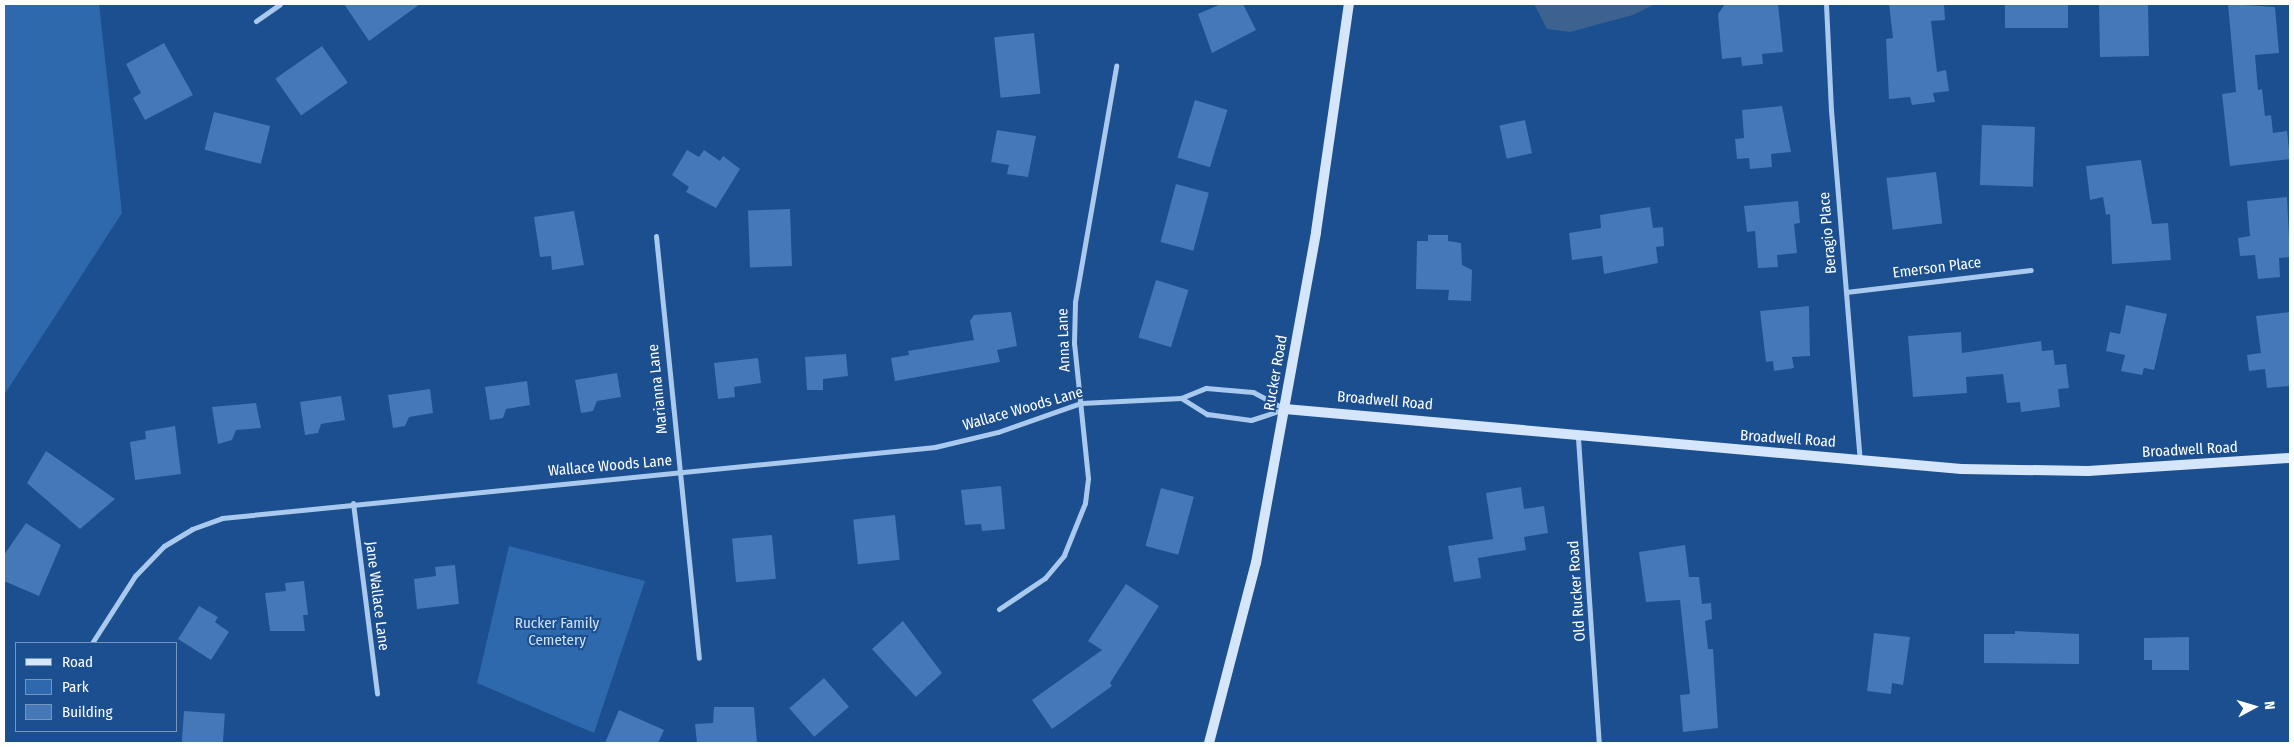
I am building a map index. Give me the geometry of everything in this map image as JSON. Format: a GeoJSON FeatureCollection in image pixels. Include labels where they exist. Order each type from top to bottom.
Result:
{"type":"FeatureCollection","features":[{"type":"Feature","properties":{"kind":"street"},"geometry":{"type":"LineString","coordinates":[[256,20],[280,4]]}},
{"type":"Feature","properties":{"kind":"street","name":"Rucker Road"},"geometry":{"type":"LineString","coordinates":[[1209,743],[1256,563],[1285,409],[1349,4]]}},
{"type":"Feature","properties":{"kind":"street","name":"Beragio Place"},"geometry":{"type":"LineString","coordinates":[[1826,4],[1860,460]]}},
{"type":"Feature","properties":{"kind":"street","name":"Anna Lane"},"geometry":{"type":"LineString","coordinates":[[999,609],[1045,578],[1064,555],[1078,528],[1088,478],[1074,343],[1075,302],[1116,66]]}},
{"type":"Feature","properties":{"kind":"street","name":"Marianna Lane"},"geometry":{"type":"LineString","coordinates":[[656,236],[699,658]]}},
{"type":"Feature","properties":{"kind":"street","name":"Emerson Place"},"geometry":{"type":"LineString","coordinates":[[1846,292],[2031,270]]}},
{"type":"Feature","properties":{"kind":"street","name":"Wallace Woods Lane"},"geometry":{"type":"LineString","coordinates":[[93,642],[135,576],[164,546],[192,529],[222,518],[353,503],[935,447],[998,432],[1080,402],[1181,398],[1206,388],[1253,392],[1285,409]]}},
{"type":"Feature","properties":{"kind":"street"},"geometry":{"type":"LineString","coordinates":[[1181,398],[1207,414],[1252,420],[1285,409]]}},
{"type":"Feature","properties":{"kind":"street","name":"Broadwell Road"},"geometry":{"type":"LineString","coordinates":[[1285,409],[1403,416],[1578,438],[1961,469],[2088,471],[2290,458]]}},
{"type":"Feature","properties":{"kind":"street","name":"Old Rucker Road"},"geometry":{"type":"LineString","coordinates":[[1578,438],[1599,743]]}},
{"type":"Feature","properties":{"kind":"street","name":"Jane Wallace Lane"},"geometry":{"type":"LineString","coordinates":[[353,503],[377,693]]}},
{"type":"Feature","properties":{"kind":"green space"},"geometry":{"type":"Polygon","coordinates":[[[4,4],[99,4],[122,213],[4,395],[4,4]]]}},
{"type":"Feature","properties":{"kind":"green space","name":"Rucker Family Cemetery"},"geometry":{"type":"Polygon","coordinates":[[[509,546],[645,581],[594,733],[477,683],[509,546]]]}},
{"type":"Feature","properties":{"kind":"shaded area"},"geometry":{"type":"Polygon","coordinates":[[[1534,4],[1655,4],[1633,15],[1570,32],[1547,29],[1534,4]]]}},
{"type":"Feature","properties":{"kind":"building"},"geometry":{"type":"Polygon","coordinates":[[[344,4],[420,4],[369,41],[344,4]]]}},
{"type":"Feature","properties":{"kind":"building"},"geometry":{"type":"Polygon","coordinates":[[[1221,4],[1243,4],[1256,30],[1212,53],[1198,14],[1221,4]]]}},
{"type":"Feature","properties":{"kind":"building"},"geometry":{"type":"Polygon","coordinates":[[[1725,4],[1778,4],[1783,52],[1762,54],[1763,64],[1742,66],[1741,57],[1722,59],[1718,14],[1725,4]]]}},
{"type":"Feature","properties":{"kind":"building"},"geometry":{"type":"Polygon","coordinates":[[[1889,4],[1944,4],[1945,20],[1931,21],[1937,72],[1946,70],[1949,91],[1933,93],[1935,102],[1912,105],[1910,97],[1889,99],[1886,39],[1893,38],[1889,4]]]}},
{"type":"Feature","properties":{"kind":"building"},"geometry":{"type":"Polygon","coordinates":[[[2005,4],[2068,4],[2068,28],[2005,28],[2005,4]]]}},
{"type":"Feature","properties":{"kind":"building"},"geometry":{"type":"Polygon","coordinates":[[[2148,4],[2149,56],[2100,57],[2099,5],[2148,4]]]}},
{"type":"Feature","properties":{"kind":"building"},"geometry":{"type":"Polygon","coordinates":[[[2228,4],[2275,7],[2279,53],[2255,55],[2258,90],[2262,89],[2265,116],[2271,115],[2273,133],[2287,131],[2290,159],[2230,166],[2222,94],[2236,92],[2228,4]]]}},
{"type":"Feature","properties":{"kind":"building"},"geometry":{"type":"Polygon","coordinates":[[[1034,33],[1040,94],[1001,98],[994,37],[1034,33]]]}},
{"type":"Feature","properties":{"kind":"building"},"geometry":{"type":"Polygon","coordinates":[[[164,43],[193,95],[145,120],[133,98],[141,93],[126,64],[164,43]]]}},
{"type":"Feature","properties":{"kind":"building"},"geometry":{"type":"Polygon","coordinates":[[[322,46],[348,83],[301,116],[275,79],[322,46]]]}},
{"type":"Feature","properties":{"kind":"building"},"geometry":{"type":"Polygon","coordinates":[[[1195,100],[1228,110],[1210,167],[1177,157],[1195,100]]]}},
{"type":"Feature","properties":{"kind":"building"},"geometry":{"type":"Polygon","coordinates":[[[1782,106],[1791,152],[1771,154],[1772,167],[1750,169],[1749,158],[1737,159],[1735,139],[1744,138],[1742,110],[1782,106]]]}},
{"type":"Feature","properties":{"kind":"building"},"geometry":{"type":"Polygon","coordinates":[[[214,112],[270,126],[261,164],[205,150],[214,112]]]}},
{"type":"Feature","properties":{"kind":"building"},"geometry":{"type":"Polygon","coordinates":[[[1525,120],[1532,153],[1507,159],[1500,125],[1525,120]]]}},
{"type":"Feature","properties":{"kind":"building"},"geometry":{"type":"Polygon","coordinates":[[[1982,125],[2035,127],[2033,187],[1980,185],[1982,125]]]}},
{"type":"Feature","properties":{"kind":"building"},"geometry":{"type":"Polygon","coordinates":[[[997,130],[1036,136],[1028,177],[1007,174],[1009,165],[991,162],[997,130]]]}},
{"type":"Feature","properties":{"kind":"building"},"geometry":{"type":"Polygon","coordinates":[[[687,150],[699,157],[704,150],[720,161],[723,156],[740,169],[716,208],[686,192],[689,187],[672,175],[687,150]]]}},
{"type":"Feature","properties":{"kind":"building"},"geometry":{"type":"Polygon","coordinates":[[[2141,160],[2152,224],[2168,223],[2171,260],[2112,264],[2110,214],[2106,215],[2103,197],[2090,200],[2086,166],[2141,160]]]}},
{"type":"Feature","properties":{"kind":"building"},"geometry":{"type":"Polygon","coordinates":[[[1936,172],[1942,224],[1893,230],[1886,178],[1936,172]]]}},
{"type":"Feature","properties":{"kind":"building"},"geometry":{"type":"Polygon","coordinates":[[[1176,184],[1209,193],[1193,251],[1160,242],[1176,184]]]}},
{"type":"Feature","properties":{"kind":"building"},"geometry":{"type":"Polygon","coordinates":[[[2287,197],[2290,257],[2279,258],[2280,277],[2258,279],[2255,255],[2240,256],[2238,238],[2250,236],[2247,201],[2287,197]]]}},
{"type":"Feature","properties":{"kind":"building"},"geometry":{"type":"Polygon","coordinates":[[[1798,201],[1800,223],[1794,224],[1797,253],[1777,255],[1778,267],[1758,268],[1755,231],[1747,232],[1744,206],[1798,201]]]}},
{"type":"Feature","properties":{"kind":"building"},"geometry":{"type":"Polygon","coordinates":[[[1650,207],[1653,228],[1663,227],[1664,246],[1656,247],[1658,263],[1604,274],[1602,256],[1572,260],[1569,233],[1601,228],[1600,215],[1650,207]]]}},
{"type":"Feature","properties":{"kind":"building"},"geometry":{"type":"Polygon","coordinates":[[[790,209],[792,266],[750,267],[748,210],[790,209]]]}},
{"type":"Feature","properties":{"kind":"building"},"geometry":{"type":"Polygon","coordinates":[[[574,211],[584,265],[552,270],[551,256],[540,257],[534,217],[574,211]]]}},
{"type":"Feature","properties":{"kind":"building"},"geometry":{"type":"Polygon","coordinates":[[[1428,235],[1448,235],[1448,241],[1461,243],[1462,265],[1472,270],[1471,301],[1448,300],[1449,290],[1416,289],[1417,241],[1428,241],[1428,235]]]}},
{"type":"Feature","properties":{"kind":"building"},"geometry":{"type":"Polygon","coordinates":[[[1156,280],[1189,290],[1171,347],[1138,337],[1156,280]]]}},
{"type":"Feature","properties":{"kind":"building"},"geometry":{"type":"Polygon","coordinates":[[[2126,305],[2167,314],[2154,370],[2144,368],[2142,375],[2121,371],[2125,355],[2106,351],[2110,332],[2120,334],[2126,305]]]}},
{"type":"Feature","properties":{"kind":"building"},"geometry":{"type":"Polygon","coordinates":[[[1809,306],[1810,356],[1792,357],[1794,368],[1774,371],[1773,361],[1766,362],[1760,311],[1809,306]]]}},
{"type":"Feature","properties":{"kind":"building"},"geometry":{"type":"Polygon","coordinates":[[[1011,312],[1017,346],[997,350],[1000,362],[895,381],[891,358],[909,355],[908,351],[974,340],[970,321],[974,315],[1011,312]]]}},
{"type":"Feature","properties":{"kind":"building"},"geometry":{"type":"Polygon","coordinates":[[[2290,312],[2289,386],[2267,388],[2265,369],[2249,371],[2247,355],[2261,353],[2256,316],[2290,312]]]}},
{"type":"Feature","properties":{"kind":"building"},"geometry":{"type":"Polygon","coordinates":[[[1961,332],[1962,353],[2041,341],[2042,351],[2053,350],[2055,365],[2066,364],[2069,388],[2058,389],[2060,407],[2021,412],[2020,402],[2007,403],[2003,374],[1966,377],[1967,393],[1913,397],[1908,336],[1961,332]]]}},
{"type":"Feature","properties":{"kind":"building"},"geometry":{"type":"Polygon","coordinates":[[[846,354],[848,376],[823,379],[823,390],[807,390],[805,357],[846,354]]]}},
{"type":"Feature","properties":{"kind":"building"},"geometry":{"type":"Polygon","coordinates":[[[758,358],[761,383],[734,387],[735,397],[718,399],[714,363],[758,358]]]}},
{"type":"Feature","properties":{"kind":"building"},"geometry":{"type":"Polygon","coordinates":[[[617,373],[621,397],[597,401],[593,411],[581,413],[575,380],[617,373]]]}},
{"type":"Feature","properties":{"kind":"building"},"geometry":{"type":"Polygon","coordinates":[[[527,381],[530,405],[506,409],[503,418],[490,420],[485,387],[527,381]]]}},
{"type":"Feature","properties":{"kind":"building"},"geometry":{"type":"Polygon","coordinates":[[[430,389],[433,413],[409,417],[405,426],[393,428],[388,395],[430,389]]]}},
{"type":"Feature","properties":{"kind":"building"},"geometry":{"type":"Polygon","coordinates":[[[341,396],[345,420],[321,424],[318,433],[305,435],[300,402],[341,396]]]}},
{"type":"Feature","properties":{"kind":"building"},"geometry":{"type":"Polygon","coordinates":[[[256,403],[261,428],[236,430],[232,440],[218,444],[212,407],[256,403]]]}},
{"type":"Feature","properties":{"kind":"building"},"geometry":{"type":"Polygon","coordinates":[[[175,426],[181,474],[135,480],[130,442],[146,439],[145,431],[175,426]]]}},
{"type":"Feature","properties":{"kind":"building"},"geometry":{"type":"Polygon","coordinates":[[[46,451],[115,499],[80,529],[27,483],[46,451]]]}},
{"type":"Feature","properties":{"kind":"building"},"geometry":{"type":"Polygon","coordinates":[[[1001,486],[1005,529],[982,531],[981,524],[965,525],[961,490],[1001,486]]]}},
{"type":"Feature","properties":{"kind":"building"},"geometry":{"type":"Polygon","coordinates":[[[1521,487],[1524,509],[1544,506],[1548,533],[1524,537],[1526,550],[1478,558],[1481,578],[1454,582],[1448,546],[1493,539],[1486,493],[1521,487]]]}},
{"type":"Feature","properties":{"kind":"building"},"geometry":{"type":"Polygon","coordinates":[[[1161,488],[1194,497],[1178,555],[1145,546],[1161,488]]]}},
{"type":"Feature","properties":{"kind":"building"},"geometry":{"type":"Polygon","coordinates":[[[895,515],[900,560],[858,564],[853,519],[895,515]]]}},
{"type":"Feature","properties":{"kind":"building"},"geometry":{"type":"Polygon","coordinates":[[[26,523],[61,545],[39,596],[4,581],[4,555],[26,523]]]}},
{"type":"Feature","properties":{"kind":"building"},"geometry":{"type":"Polygon","coordinates":[[[772,535],[776,579],[736,582],[732,538],[772,535]]]}},
{"type":"Feature","properties":{"kind":"building"},"geometry":{"type":"Polygon","coordinates":[[[1685,545],[1689,577],[1699,577],[1702,604],[1711,603],[1712,619],[1705,621],[1708,649],[1713,649],[1718,728],[1683,732],[1680,695],[1690,694],[1680,600],[1646,602],[1639,552],[1685,545]]]}},
{"type":"Feature","properties":{"kind":"building"},"geometry":{"type":"Polygon","coordinates":[[[455,565],[459,604],[417,609],[414,579],[436,576],[435,567],[455,565]]]}},
{"type":"Feature","properties":{"kind":"building"},"geometry":{"type":"Polygon","coordinates":[[[304,581],[308,615],[303,615],[305,631],[270,631],[265,593],[286,591],[285,583],[304,581]]]}},
{"type":"Feature","properties":{"kind":"building"},"geometry":{"type":"Polygon","coordinates":[[[1126,584],[1159,606],[1110,683],[1112,686],[1052,729],[1032,700],[1102,650],[1088,641],[1126,584]]]}},
{"type":"Feature","properties":{"kind":"building"},"geometry":{"type":"Polygon","coordinates":[[[199,606],[218,617],[215,622],[229,632],[211,660],[178,639],[199,606]]]}},
{"type":"Feature","properties":{"kind":"building"},"geometry":{"type":"Polygon","coordinates":[[[903,621],[942,673],[916,697],[872,649],[903,621]]]}},
{"type":"Feature","properties":{"kind":"building"},"geometry":{"type":"Polygon","coordinates":[[[2015,631],[2079,634],[2079,664],[1984,663],[1984,634],[2015,634],[2015,631]]]}},
{"type":"Feature","properties":{"kind":"building"},"geometry":{"type":"Polygon","coordinates":[[[1874,633],[1910,637],[1903,685],[1892,683],[1891,694],[1867,691],[1874,633]]]}},
{"type":"Feature","properties":{"kind":"building"},"geometry":{"type":"Polygon","coordinates":[[[2189,637],[2189,670],[2152,670],[2152,660],[2144,660],[2144,638],[2189,637]]]}},
{"type":"Feature","properties":{"kind":"building"},"geometry":{"type":"Polygon","coordinates":[[[824,678],[849,707],[814,737],[789,708],[824,678]]]}},
{"type":"Feature","properties":{"kind":"building"},"geometry":{"type":"Polygon","coordinates":[[[714,707],[754,707],[757,743],[697,743],[695,724],[713,723],[714,707]]]}},
{"type":"Feature","properties":{"kind":"building"},"geometry":{"type":"Polygon","coordinates":[[[619,710],[664,730],[658,743],[605,743],[619,710]]]}},
{"type":"Feature","properties":{"kind":"building"},"geometry":{"type":"Polygon","coordinates":[[[184,711],[225,714],[223,743],[182,743],[184,711]]]}}]}
